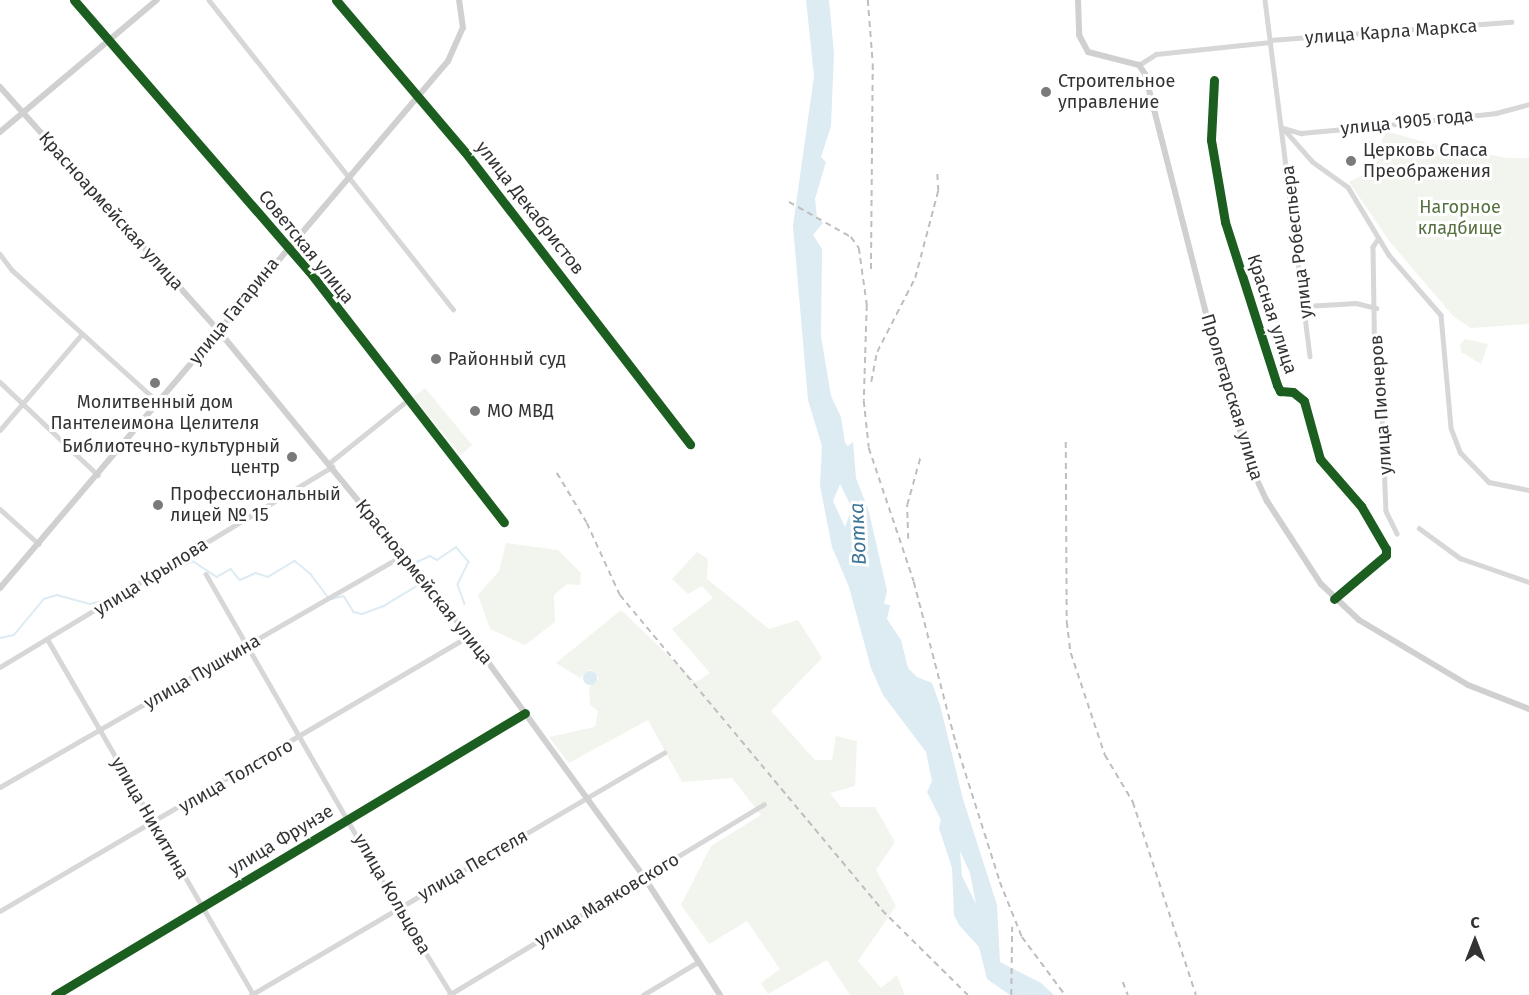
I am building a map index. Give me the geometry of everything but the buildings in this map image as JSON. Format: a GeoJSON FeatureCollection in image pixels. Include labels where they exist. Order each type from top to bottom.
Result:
{"type":"FeatureCollection","features":[{"type":"Feature","properties":{"kind":"main road"},"geometry":{"type":"LineString","coordinates":[[0,132],[157,0]]}},
{"type":"Feature","properties":{"kind":"main road","name":"улица Гагарина"},"geometry":{"type":"LineString","coordinates":[[1,587],[159,403],[287,246],[418,98],[460,39],[463,17],[459,0]]}},
{"type":"Feature","properties":{"kind":"main road"},"geometry":{"type":"LineString","coordinates":[[1078,0],[1079,35],[1088,52],[1139,65]]}},
{"type":"Feature","properties":{"kind":"main road","name":"Пролетарская улица"},"geometry":{"type":"LineString","coordinates":[[1139,65],[1145,74],[1176,204],[1251,465],[1267,501],[1334,599],[1359,620],[1468,685],[1529,709]]}},
{"type":"Feature","properties":{"kind":"main road","name":"Красноармейская улица"},"geometry":{"type":"LineString","coordinates":[[0,87],[218,330],[404,554],[469,636],[644,877],[720,995]]}},
{"type":"Feature","properties":{"kind":"main road"},"geometry":{"type":"LineString","coordinates":[[0,597],[1,587]]}},
{"type":"Feature","properties":{"kind":"street","name":"Советская улица"},"geometry":{"type":"LineString","coordinates":[[74,0],[287,246],[504,522]]}},
{"type":"Feature","properties":{"kind":"street"},"geometry":{"type":"LineString","coordinates":[[209,0],[453,309]]}},
{"type":"Feature","properties":{"kind":"street","name":"улица Декабристов"},"geometry":{"type":"LineString","coordinates":[[336,0],[559,270],[690,444]]}},
{"type":"Feature","properties":{"kind":"street","name":"улица Робеспьера"},"geometry":{"type":"LineString","coordinates":[[1265,0],[1283,128],[1310,356]]}},
{"type":"Feature","properties":{"kind":"street","name":"улица Карла Маркса"},"geometry":{"type":"LineString","coordinates":[[1139,65],[1156,54],[1270,41],[1512,22]]}},
{"type":"Feature","properties":{"kind":"street","name":"Красная улица"},"geometry":{"type":"LineString","coordinates":[[1214,80],[1211,140],[1225,222],[1277,385],[1280,391],[1293,392],[1304,401],[1320,459],[1361,506],[1386,555],[1334,599]]}},
{"type":"Feature","properties":{"kind":"street","name":"улица 1905 года"},"geometry":{"type":"LineString","coordinates":[[1283,128],[1301,133],[1388,125],[1496,113],[1529,104]]}},
{"type":"Feature","properties":{"kind":"street","name":"улица Робеспьера"},"geometry":{"type":"LineString","coordinates":[[1283,128],[1313,162],[1348,187],[1379,238],[1441,315],[1450,428],[1456,446],[1489,482],[1529,490]]}},
{"type":"Feature","properties":{"kind":"street","name":"улица Пионеров"},"geometry":{"type":"LineString","coordinates":[[1379,238],[1373,247],[1376,308],[1375,368],[1382,416],[1386,511],[1397,534]]}},
{"type":"Feature","properties":{"kind":"street"},"geometry":{"type":"LineString","coordinates":[[0,254],[12,270],[159,403]]}},
{"type":"Feature","properties":{"kind":"street"},"geometry":{"type":"LineString","coordinates":[[1305,306],[1356,303],[1376,308]]}},
{"type":"Feature","properties":{"kind":"street"},"geometry":{"type":"LineString","coordinates":[[0,430],[82,334]]}},
{"type":"Feature","properties":{"kind":"street"},"geometry":{"type":"LineString","coordinates":[[0,382],[21,406],[98,475]]}},
{"type":"Feature","properties":{"kind":"street","name":"улица Крылова"},"geometry":{"type":"LineString","coordinates":[[0,667],[48,640],[330,466],[408,400]]}},
{"type":"Feature","properties":{"kind":"street"},"geometry":{"type":"LineString","coordinates":[[0,509],[39,544]]}},
{"type":"Feature","properties":{"kind":"street"},"geometry":{"type":"LineString","coordinates":[[1419,528],[1460,558],[1529,582]]}},
{"type":"Feature","properties":{"kind":"street","name":"улица Пушкина"},"geometry":{"type":"LineString","coordinates":[[0,787],[404,554]]}},
{"type":"Feature","properties":{"kind":"street","name":"улица Кольцова"},"geometry":{"type":"LineString","coordinates":[[206,574],[349,818],[398,908],[451,994]]}},
{"type":"Feature","properties":{"kind":"street","name":"улица Толстого"},"geometry":{"type":"LineString","coordinates":[[0,911],[154,824],[469,636]]}},
{"type":"Feature","properties":{"kind":"street","name":"улица Никитина"},"geometry":{"type":"LineString","coordinates":[[48,640],[253,995]]}},
{"type":"Feature","properties":{"kind":"street","name":"улица Фрунзе"},"geometry":{"type":"LineString","coordinates":[[55,995],[525,713]]}},
{"type":"Feature","properties":{"kind":"street","name":"улица Пестеля"},"geometry":{"type":"LineString","coordinates":[[253,995],[664,753]]}},
{"type":"Feature","properties":{"kind":"street","name":"улица Маяковского"},"geometry":{"type":"LineString","coordinates":[[451,994],[764,804]]}},
{"type":"Feature","properties":{"kind":"street"},"geometry":{"type":"LineString","coordinates":[[643,995],[698,962]]}},
{"type":"Feature","properties":{"kind":"green space","name":"Нагорное кладбище"},"geometry":{"type":"Polygon","coordinates":[[[1386,131],[1428,143],[1507,158],[1529,158],[1529,324],[1471,328],[1454,317],[1390,242],[1349,182],[1369,172],[1386,131]]]}},
{"type":"Feature","properties":{"kind":"green space"},"geometry":{"type":"Polygon","coordinates":[[[1465,339],[1488,344],[1481,364],[1461,352],[1460,345],[1465,339]]]}},
{"type":"Feature","properties":{"kind":"green space"},"geometry":{"type":"Polygon","coordinates":[[[425,388],[472,445],[461,455],[413,397],[425,388]]]}},
{"type":"Feature","properties":{"kind":"green space"},"geometry":{"type":"Polygon","coordinates":[[[506,543],[558,550],[581,573],[580,585],[567,584],[554,595],[555,622],[525,645],[490,629],[478,595],[499,571],[506,543]]]}},
{"type":"Feature","properties":{"kind":"green space"},"geometry":{"type":"Polygon","coordinates":[[[697,552],[708,559],[707,579],[769,629],[798,620],[822,658],[771,711],[815,760],[832,760],[836,736],[857,741],[855,786],[830,793],[841,807],[875,807],[895,842],[876,870],[896,906],[858,961],[881,988],[897,975],[905,995],[850,995],[827,960],[768,994],[761,983],[780,969],[747,921],[709,944],[681,905],[711,846],[761,815],[732,778],[682,782],[648,720],[569,763],[549,737],[595,727],[598,711],[590,705],[589,687],[599,678],[590,669],[580,678],[556,663],[621,610],[696,682],[710,673],[672,629],[713,598],[702,586],[688,594],[672,579],[697,552]]]}},
{"type":"Feature","properties":{"kind":"water","name":"Вотка"},"geometry":{"type":"Polygon","coordinates":[[[806,0],[829,0],[834,53],[831,126],[821,157],[826,162],[815,199],[817,217],[823,223],[813,235],[822,249],[821,336],[831,396],[841,417],[845,443],[848,446],[853,442],[856,478],[869,512],[887,591],[884,604],[890,605],[887,619],[901,640],[908,668],[917,677],[932,683],[940,705],[963,799],[997,905],[1000,962],[1041,983],[1054,995],[1010,995],[987,979],[979,947],[959,925],[954,915],[952,868],[939,828],[941,820],[927,792],[932,781],[926,752],[883,695],[871,668],[849,587],[832,547],[820,486],[822,446],[808,400],[793,226],[814,76],[806,0]],[[840,484],[833,501],[845,527],[852,508],[840,484]],[[960,851],[962,876],[976,904],[970,873],[960,851]]]}},
{"type":"Feature","properties":{"kind":"water"},"geometry":{"type":"Polygon","coordinates":[[[587,671],[593,671],[597,678],[593,685],[587,685],[583,681],[583,675],[587,671]]]}},
{"type":"Feature","properties":{"kind":"waterway"},"geometry":{"type":"LineString","coordinates":[[418,569],[417,562],[430,556],[437,560],[456,547],[469,562],[458,585],[465,604]]}},
{"type":"Feature","properties":{"kind":"waterway"},"geometry":{"type":"LineString","coordinates":[[156,575],[164,576],[193,561],[217,577],[231,569],[240,580],[256,573],[268,577],[295,561],[310,573],[328,597]]}},
{"type":"Feature","properties":{"kind":"waterway"},"geometry":{"type":"LineString","coordinates":[[332,599],[344,596],[354,612],[362,614],[384,606],[420,584],[419,580]]}},
{"type":"Feature","properties":{"kind":"waterway"},"geometry":{"type":"LineString","coordinates":[[0,638],[14,635],[44,599],[57,595],[90,604],[110,599]]}},
{"type":"Feature","properties":{"kind":"railway"},"geometry":{"type":"LineString","coordinates":[[868,0],[873,64],[871,274]]}},
{"type":"Feature","properties":{"kind":"railway"},"geometry":{"type":"LineString","coordinates":[[871,382],[877,352],[915,278],[938,191],[937,171]]}},
{"type":"Feature","properties":{"kind":"railway"},"geometry":{"type":"LineString","coordinates":[[789,202],[851,237],[859,248],[867,305],[864,401],[869,448],[914,582],[956,743],[1000,882],[1022,937],[1065,995]]}},
{"type":"Feature","properties":{"kind":"railway"},"geometry":{"type":"LineString","coordinates":[[1066,442],[1067,622],[1071,653],[1105,755],[1133,802],[1196,995]]}},
{"type":"Feature","properties":{"kind":"railway"},"geometry":{"type":"LineString","coordinates":[[908,539],[907,505],[921,455]]}},
{"type":"Feature","properties":{"kind":"railway"},"geometry":{"type":"LineString","coordinates":[[557,473],[587,523],[620,595],[882,910],[968,995]]}},
{"type":"Feature","properties":{"kind":"railway"},"geometry":{"type":"LineString","coordinates":[[1011,995],[1012,927]]}},
{"type":"Feature","properties":{"kind":"railway"},"geometry":{"type":"LineString","coordinates":[[1123,982],[1128,995]]}},
{"type":"Feature","properties":{"kind":"cycle path"},"geometry":{"type":"LineString","coordinates":[[74,0],[309,271],[504,522]]}},
{"type":"Feature","properties":{"kind":"cycle path"},"geometry":{"type":"LineString","coordinates":[[336,0],[465,152],[690,444]]}},
{"type":"Feature","properties":{"kind":"cycle path"},"geometry":{"type":"LineString","coordinates":[[1214,80],[1211,140],[1225,222],[1277,385],[1280,391],[1293,392],[1304,401],[1320,459],[1361,506],[1386,549],[1386,555],[1334,599]]}},
{"type":"Feature","properties":{"kind":"cycle path"},"geometry":{"type":"LineString","coordinates":[[55,995],[525,713]]}},
{"type":"Feature","properties":{"kind":"place","name":"Строительное управление"},"geometry":{"type":"Point","coordinates":[1046,92]}},
{"type":"Feature","properties":{"kind":"place","name":"Церковь Спаса Преображения"},"geometry":{"type":"Point","coordinates":[1351,161]}},
{"type":"Feature","properties":{"kind":"place","name":"Районный суд"},"geometry":{"type":"Point","coordinates":[436,359]}},
{"type":"Feature","properties":{"kind":"place","name":"Молитвенный дом Пантелеимона Целителя"},"geometry":{"type":"Point","coordinates":[155,383]}},
{"type":"Feature","properties":{"kind":"place","name":"МО МВД"},"geometry":{"type":"Point","coordinates":[475,411]}},
{"type":"Feature","properties":{"kind":"place","name":"Библиотечно-культурный центр"},"geometry":{"type":"Point","coordinates":[292,457]}},
{"type":"Feature","properties":{"kind":"place","name":"Профессиональный лицей № 15"},"geometry":{"type":"Point","coordinates":[158,505]}}]}
